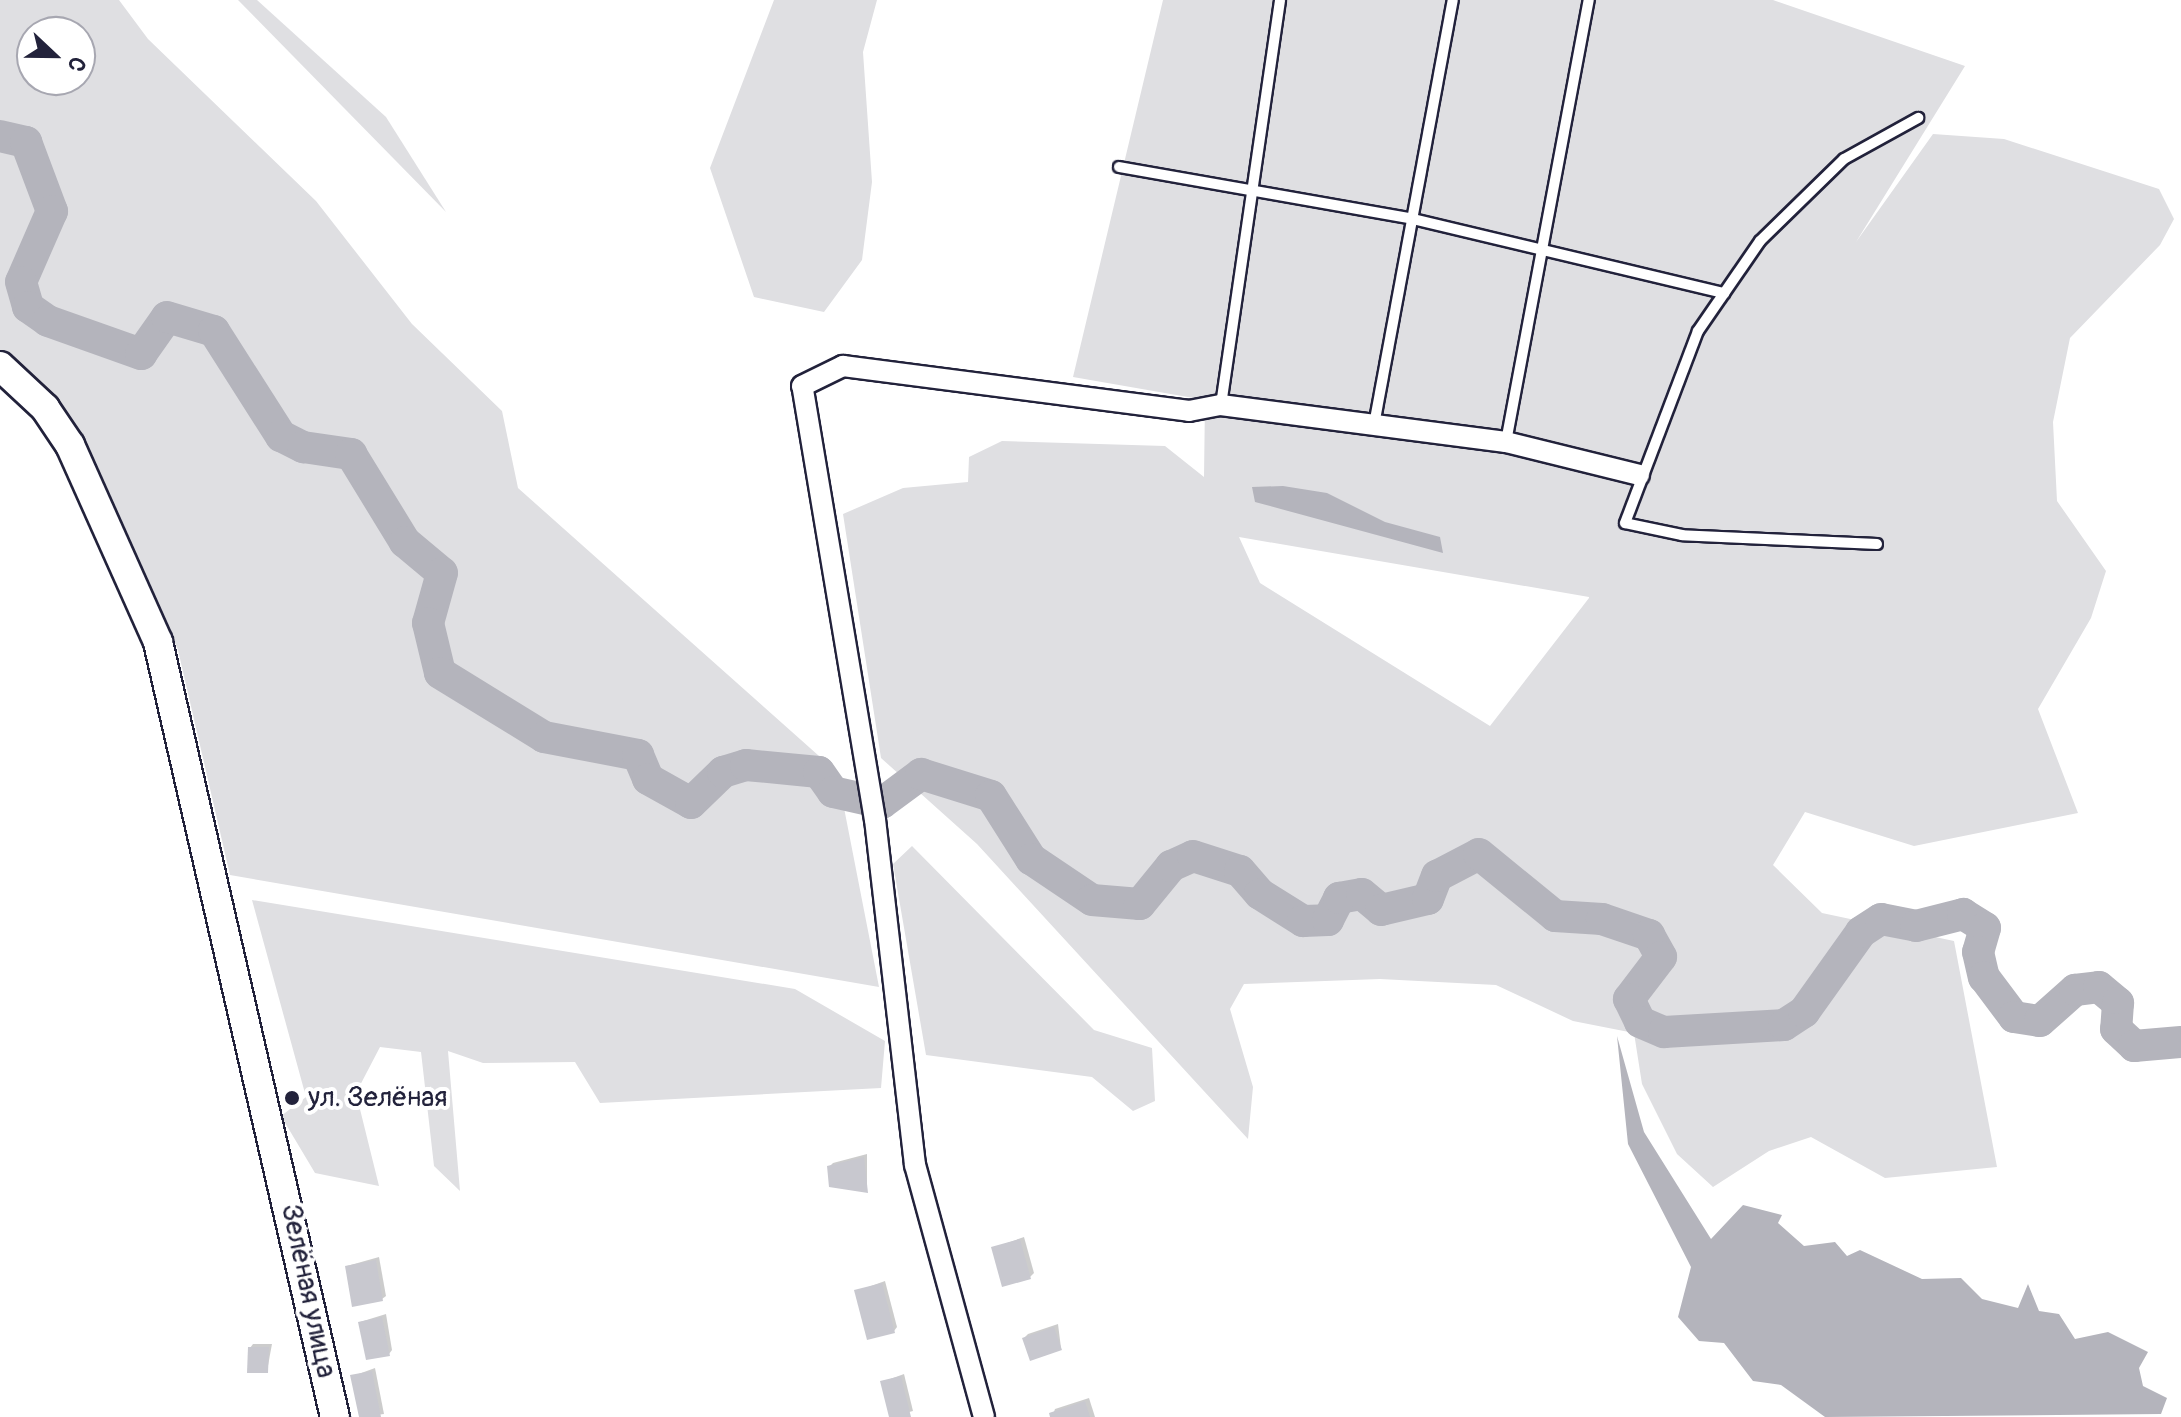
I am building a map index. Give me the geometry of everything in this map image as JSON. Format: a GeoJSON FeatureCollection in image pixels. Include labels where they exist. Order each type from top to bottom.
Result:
{"type":"FeatureCollection","features":[{"type":"Feature","properties":{"kind":"main road","name":"Зелёная улица"},"geometry":{"type":"LineString","coordinates":[[0,366],[45,408],[70,445],[158,642],[280,1165],[335,1417]]}},
{"type":"Feature","properties":{"kind":"street"},"geometry":{"type":"LineString","coordinates":[[984,1417],[915,1165],[875,820],[802,386],[843,366],[1189,411],[1221,405],[1506,442],[1639,475]]}},
{"type":"Feature","properties":{"kind":"lane"},"geometry":{"type":"LineString","coordinates":[[1221,405],[1280,0]]}},
{"type":"Feature","properties":{"kind":"lane"},"geometry":{"type":"LineString","coordinates":[[1374,425],[1453,0]]}},
{"type":"Feature","properties":{"kind":"lane"},"geometry":{"type":"LineString","coordinates":[[1506,442],[1589,0]]}},
{"type":"Feature","properties":{"kind":"lane"},"geometry":{"type":"LineString","coordinates":[[1877,544],[1682,535],[1625,523],[1639,475],[1698,331],[1760,241],[1844,159],[1918,118]]}},
{"type":"Feature","properties":{"kind":"lane"},"geometry":{"type":"LineString","coordinates":[[1119,167],[1413,219],[1542,247],[1724,293]]}},
{"type":"Feature","properties":{"kind":"shaded area"},"geometry":{"type":"Polygon","coordinates":[[[0,0],[119,0],[148,39],[316,201],[412,324],[502,411],[518,488],[837,772],[879,987],[230,875],[178,650],[94,459],[0,350],[0,0]]]}},
{"type":"Feature","properties":{"kind":"shaded area"},"geometry":{"type":"Polygon","coordinates":[[[238,0],[257,0],[386,117],[446,212],[238,0]]]}},
{"type":"Feature","properties":{"kind":"shaded area"},"geometry":{"type":"Polygon","coordinates":[[[774,0],[877,0],[863,52],[872,182],[862,260],[824,312],[754,297],[710,168],[774,0]]]}},
{"type":"Feature","properties":{"kind":"shaded area"},"geometry":{"type":"Polygon","coordinates":[[[1163,0],[1773,0],[1965,66],[1856,242],[1933,134],[2004,139],[2159,189],[2174,219],[2160,245],[2070,338],[2053,422],[2057,501],[2106,571],[2091,618],[2038,709],[2078,813],[1914,846],[1805,812],[1773,865],[1822,913],[1954,941],[1997,1167],[1885,1178],[1811,1137],[1769,1151],[1713,1187],[1677,1154],[1642,1084],[1634,1033],[1573,1021],[1496,985],[1380,979],[1244,984],[1230,1009],[1253,1087],[1248,1139],[977,844],[881,758],[843,514],[903,488],[968,482],[969,457],[1002,441],[1165,446],[1204,477],[1205,400],[1073,377],[1163,0]],[[1239,537],[1260,583],[1490,726],[1589,597],[1239,537]]]}},
{"type":"Feature","properties":{"kind":"shaded area"},"geometry":{"type":"Polygon","coordinates":[[[1283,486],[1327,493],[1385,522],[1440,537],[1443,553],[1255,502],[1252,487],[1283,486]]]}},
{"type":"Feature","properties":{"kind":"shaded area"},"geometry":{"type":"Polygon","coordinates":[[[912,846],[1094,1030],[1152,1048],[1155,1101],[1133,1111],[1092,1077],[926,1055],[893,864],[912,846]]]}},
{"type":"Feature","properties":{"kind":"shaded area"},"geometry":{"type":"Polygon","coordinates":[[[252,900],[795,989],[885,1041],[881,1088],[600,1103],[575,1062],[483,1063],[448,1051],[460,1191],[434,1166],[421,1052],[380,1047],[356,1093],[379,1186],[315,1173],[281,1116],[306,1097],[252,900]]]}},
{"type":"Feature","properties":{"kind":"shaded area"},"geometry":{"type":"Polygon","coordinates":[[[1617,1036],[1644,1132],[1711,1239],[1743,1205],[1782,1215],[1778,1223],[1804,1246],[1835,1242],[1847,1256],[1860,1250],[1922,1279],[1961,1278],[1982,1299],[2018,1308],[2028,1284],[2039,1311],[2059,1314],[2075,1339],[2108,1332],[2148,1352],[2139,1368],[2143,1386],[2167,1398],[2161,1414],[1825,1417],[1781,1385],[1753,1381],[1724,1343],[1699,1341],[1678,1317],[1691,1267],[1628,1144],[1617,1036]]]}},
{"type":"Feature","properties":{"kind":"building"},"geometry":{"type":"Polygon","coordinates":[[[864,1157],[868,1193],[829,1187],[827,1166],[864,1157]]]}},
{"type":"Feature","properties":{"kind":"building"},"geometry":{"type":"Polygon","coordinates":[[[1020,1239],[1031,1279],[1002,1287],[991,1247],[1020,1239]]]}},
{"type":"Feature","properties":{"kind":"building"},"geometry":{"type":"Polygon","coordinates":[[[376,1260],[383,1301],[352,1307],[345,1266],[376,1260]]]}},
{"type":"Feature","properties":{"kind":"building"},"geometry":{"type":"Polygon","coordinates":[[[882,1283],[895,1333],[867,1340],[854,1290],[882,1283]]]}},
{"type":"Feature","properties":{"kind":"building"},"geometry":{"type":"Polygon","coordinates":[[[382,1317],[390,1356],[366,1360],[358,1322],[382,1317]]]}},
{"type":"Feature","properties":{"kind":"building"},"geometry":{"type":"Polygon","coordinates":[[[1054,1327],[1062,1350],[1030,1361],[1022,1338],[1054,1327]]]}},
{"type":"Feature","properties":{"kind":"building"},"geometry":{"type":"Polygon","coordinates":[[[248,1347],[269,1347],[268,1373],[247,1373],[248,1347]]]}},
{"type":"Feature","properties":{"kind":"building"},"geometry":{"type":"Polygon","coordinates":[[[372,1371],[381,1417],[359,1417],[350,1375],[372,1371]]]}},
{"type":"Feature","properties":{"kind":"building"},"geometry":{"type":"Polygon","coordinates":[[[901,1376],[911,1417],[889,1417],[880,1381],[901,1376]]]}},
{"type":"Feature","properties":{"kind":"building"},"geometry":{"type":"Polygon","coordinates":[[[1085,1401],[1090,1417],[1050,1417],[1049,1413],[1085,1401]]]}},
{"type":"Feature","properties":{"kind":"waterway"},"geometry":{"type":"LineString","coordinates":[[0,136],[26,142],[52,211],[21,282],[28,307],[48,321],[141,354],[167,317],[214,331],[281,436],[303,447],[351,454],[405,542],[442,573],[428,623],[440,673],[544,737],[638,755],[648,779],[691,803],[723,772],[746,765],[819,772],[833,792],[882,803],[921,774],[991,796],[1031,859],[1092,900],[1140,904],[1171,866],[1193,856],[1240,871],[1260,894],[1303,921],[1328,920],[1339,898],[1362,894],[1381,910],[1428,899],[1437,876],[1479,854],[1555,916],[1602,919],[1649,935],[1661,957],[1629,999],[1640,1022],[1664,1032],[1784,1025],[1804,1012],[1861,932],[1881,919],[1916,926],[1963,914],[1985,928],[1978,952],[1984,977],[2014,1017],[2040,1021],[2075,990],[2099,987],[2118,1003],[2116,1029],[2134,1046],[2181,1042]]}},
{"type":"Feature","properties":{"kind":"place","name":"ул. Зелёная"},"geometry":{"type":"Point","coordinates":[292,1098]}}]}
